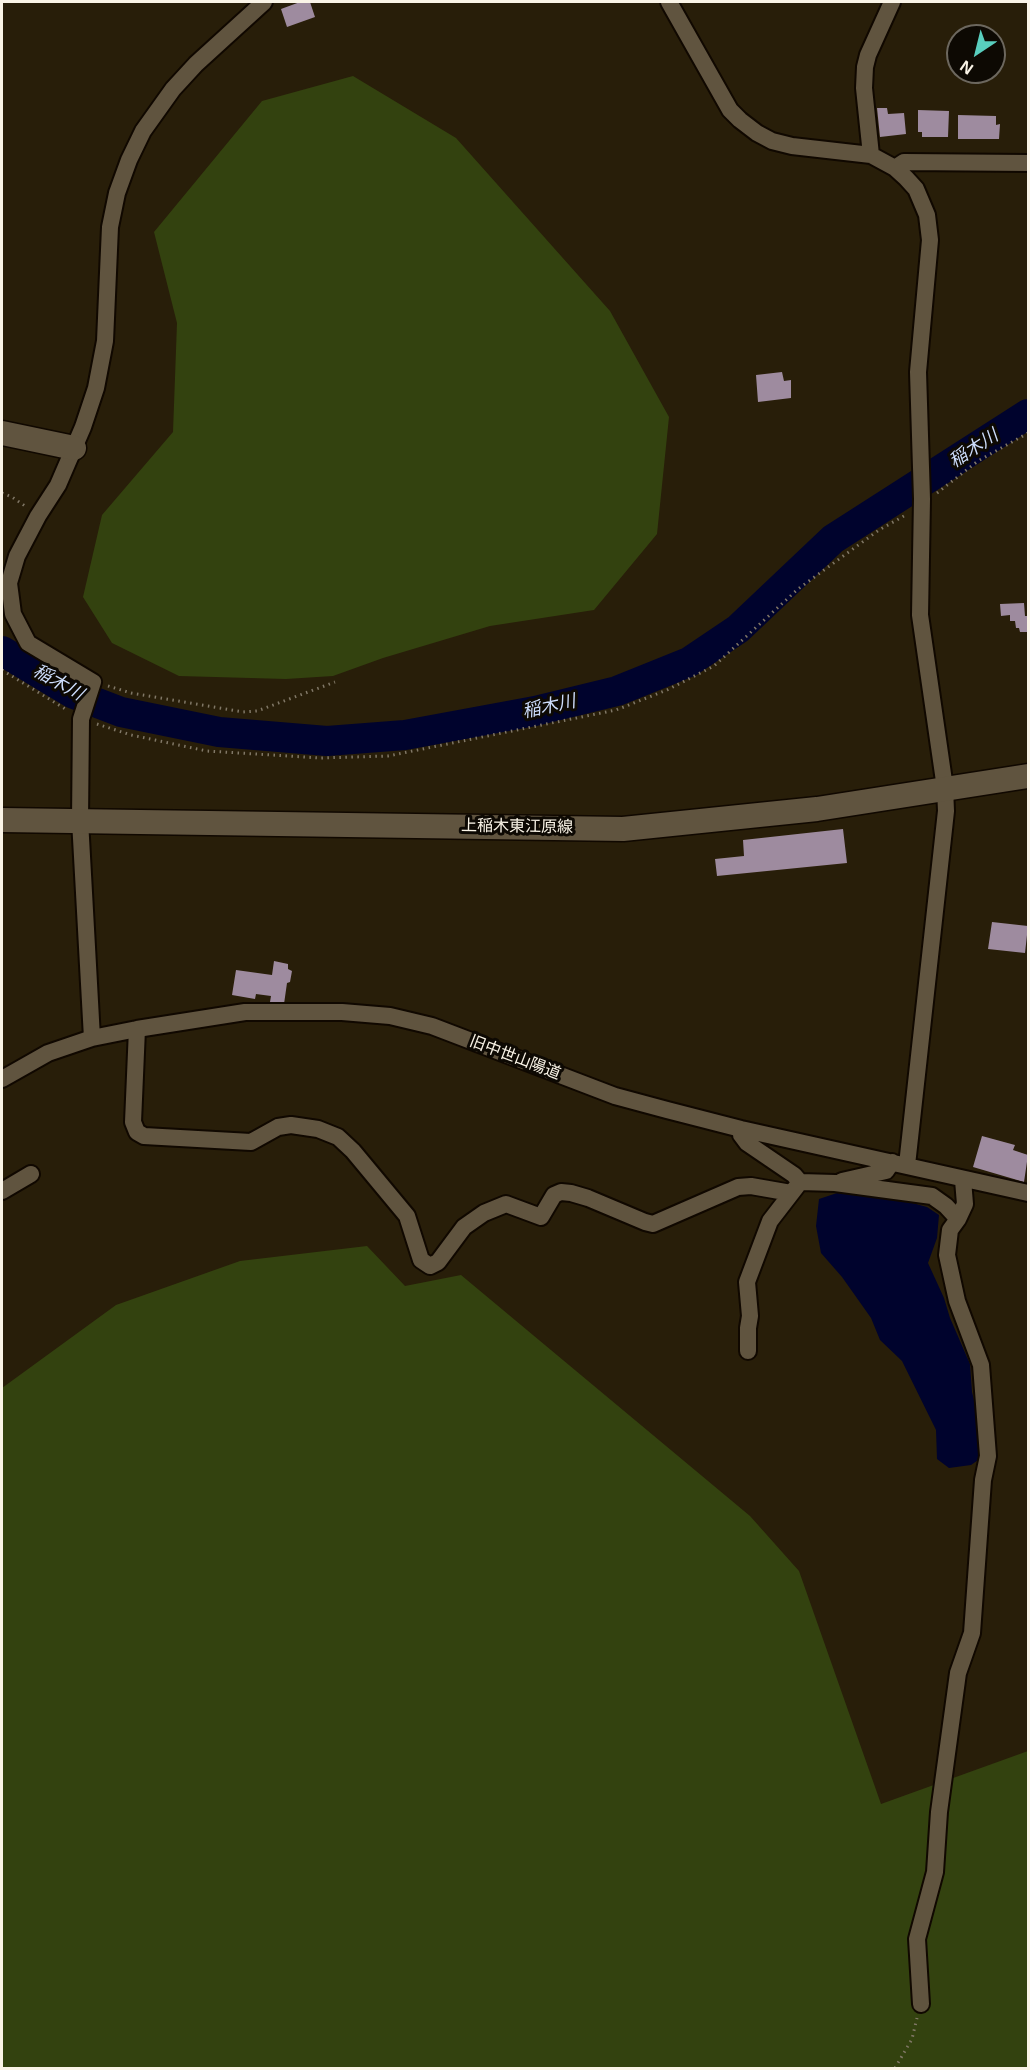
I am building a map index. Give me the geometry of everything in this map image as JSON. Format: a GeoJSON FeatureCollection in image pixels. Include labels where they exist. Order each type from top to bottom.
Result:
{"type":"FeatureCollection","features":[{"type":"Feature","properties":{"kind":"main road"},"geometry":{"type":"LineString","coordinates":[[2,433],[74,448]]}},
{"type":"Feature","properties":{"kind":"main road","name":"上稲木東江原線"},"geometry":{"type":"LineString","coordinates":[[2,820],[623,829],[817,809],[1029,776]]}},
{"type":"Feature","properties":{"kind":"street"},"geometry":{"type":"LineString","coordinates":[[92,1038],[80,820],[82,717],[93,685],[28,642],[13,614],[9,583],[17,556],[38,516],[58,485],[83,427],[96,388],[105,341],[110,227],[117,193],[129,160],[143,131],[173,89],[264,2]]}},
{"type":"Feature","properties":{"kind":"street"},"geometry":{"type":"LineString","coordinates":[[136,1029],[133,1122],[137,1132],[144,1136],[251,1142],[278,1127],[291,1125],[318,1129],[338,1137],[353,1151],[407,1216],[421,1260],[430,1266],[438,1262],[464,1227],[484,1213],[506,1204],[541,1216],[554,1195],[561,1192],[571,1193],[653,1224],[738,1186],[796,1188],[835,1183],[886,1171],[900,1163],[946,811],[945,788],[920,615],[921,502],[918,372],[930,240],[927,215],[916,189],[895,168],[871,155],[792,146],[772,141],[757,133],[730,110],[669,2]]}},
{"type":"Feature","properties":{"kind":"street"},"geometry":{"type":"LineString","coordinates":[[871,155],[864,88],[865,67],[868,55],[892,2]]}},
{"type":"Feature","properties":{"kind":"street"},"geometry":{"type":"LineString","coordinates":[[895,168],[904,162],[1029,163]]}},
{"type":"Feature","properties":{"kind":"street","name":"旧中世山陽道"},"geometry":{"type":"LineString","coordinates":[[2,1079],[48,1053],[92,1038],[136,1029],[245,1012],[342,1012],[390,1016],[432,1026],[615,1096],[741,1129],[1029,1193]]}},
{"type":"Feature","properties":{"kind":"street"},"geometry":{"type":"LineString","coordinates":[[741,1129],[741,1135],[747,1143],[794,1175],[796,1188],[770,1221],[747,1282],[750,1316],[747,1328],[748,1350]]}},
{"type":"Feature","properties":{"kind":"street"},"geometry":{"type":"LineString","coordinates":[[2,1191],[31,1174]]}},
{"type":"Feature","properties":{"kind":"street"},"geometry":{"type":"LineString","coordinates":[[921,2004],[917,1939],[935,1872],[939,1812],[958,1673],[972,1634],[983,1480],[988,1456],[981,1365],[957,1301],[947,1255],[950,1230],[958,1219],[964,1204],[963,1180]]}},
{"type":"Feature","properties":{"kind":"street"},"geometry":{"type":"LineString","coordinates":[[835,1183],[932,1196],[958,1219]]}},
{"type":"Feature","properties":{"kind":"path"},"geometry":{"type":"LineString","coordinates":[[2,670],[82,717],[131,735],[207,751],[320,758],[388,756],[616,710],[668,690],[714,666],[798,589],[978,461],[1029,433]]}},
{"type":"Feature","properties":{"kind":"path"},"geometry":{"type":"LineString","coordinates":[[2,493],[12,497],[38,516]]}},
{"type":"Feature","properties":{"kind":"path"},"geometry":{"type":"LineString","coordinates":[[93,685],[243,712],[257,711],[335,682]]}},
{"type":"Feature","properties":{"kind":"path"},"geometry":{"type":"LineString","coordinates":[[895,2068],[912,2039],[921,2004]]}},
{"type":"Feature","properties":{"kind":"green space"},"geometry":{"type":"Polygon","coordinates":[[[353,76],[456,138],[610,311],[669,417],[657,534],[594,610],[490,626],[383,658],[333,676],[286,679],[179,676],[112,643],[83,597],[102,515],[173,432],[177,323],[154,232],[262,101],[353,76]]]}},
{"type":"Feature","properties":{"kind":"green space"},"geometry":{"type":"Polygon","coordinates":[[[367,1246],[405,1286],[461,1275],[750,1516],[799,1571],[881,1804],[1028,1751],[1028,2068],[2,2068],[2,1388],[116,1305],[240,1261],[367,1246]]]}},
{"type":"Feature","properties":{"kind":"water"},"geometry":{"type":"Polygon","coordinates":[[[837,1193],[894,1198],[927,1207],[939,1215],[937,1238],[928,1263],[970,1364],[972,1392],[981,1428],[981,1458],[971,1465],[949,1468],[937,1459],[936,1430],[902,1361],[880,1340],[871,1318],[842,1277],[821,1253],[816,1226],[819,1199],[837,1193]]]}},
{"type":"Feature","properties":{"kind":"building"},"geometry":{"type":"Polygon","coordinates":[[[300,2],[310,2],[315,17],[287,27],[281,9],[300,2]]]}},
{"type":"Feature","properties":{"kind":"building"},"geometry":{"type":"Polygon","coordinates":[[[877,108],[887,108],[888,114],[904,113],[906,134],[880,137],[877,108]]]}},
{"type":"Feature","properties":{"kind":"building"},"geometry":{"type":"Polygon","coordinates":[[[918,110],[949,111],[948,137],[922,137],[922,132],[918,132],[918,110]]]}},
{"type":"Feature","properties":{"kind":"building"},"geometry":{"type":"Polygon","coordinates":[[[958,115],[996,116],[996,125],[1000,124],[999,139],[958,139],[958,115]]]}},
{"type":"Feature","properties":{"kind":"building"},"geometry":{"type":"Polygon","coordinates":[[[782,372],[784,381],[791,380],[791,398],[758,402],[756,375],[782,372]]]}},
{"type":"Feature","properties":{"kind":"building"},"geometry":{"type":"Polygon","coordinates":[[[1024,603],[1025,616],[1028,616],[1028,632],[1020,632],[1019,628],[1016,628],[1015,621],[1010,621],[1010,615],[1001,616],[1000,604],[1024,603]]]}},
{"type":"Feature","properties":{"kind":"building"},"geometry":{"type":"Polygon","coordinates":[[[843,829],[847,863],[717,876],[715,859],[744,856],[743,840],[843,829]]]}},
{"type":"Feature","properties":{"kind":"building"},"geometry":{"type":"Polygon","coordinates":[[[992,922],[1028,926],[1025,953],[988,949],[992,922]]]}},
{"type":"Feature","properties":{"kind":"building"},"geometry":{"type":"Polygon","coordinates":[[[274,961],[288,964],[288,969],[292,971],[290,982],[287,983],[284,1004],[270,1002],[271,996],[256,994],[255,999],[232,995],[236,970],[272,975],[274,961]]]}},
{"type":"Feature","properties":{"kind":"building"},"geometry":{"type":"Polygon","coordinates":[[[982,1136],[1015,1145],[1013,1150],[1028,1155],[1024,1182],[973,1167],[982,1136]]]}},
{"type":"Feature","properties":{"kind":"waterway","name":"稲木川"},"geometry":{"type":"LineString","coordinates":[[2,651],[74,694],[121,712],[219,732],[327,741],[405,735],[535,711],[617,691],[689,662],[738,629],[833,539],[1028,414]]}}]}
